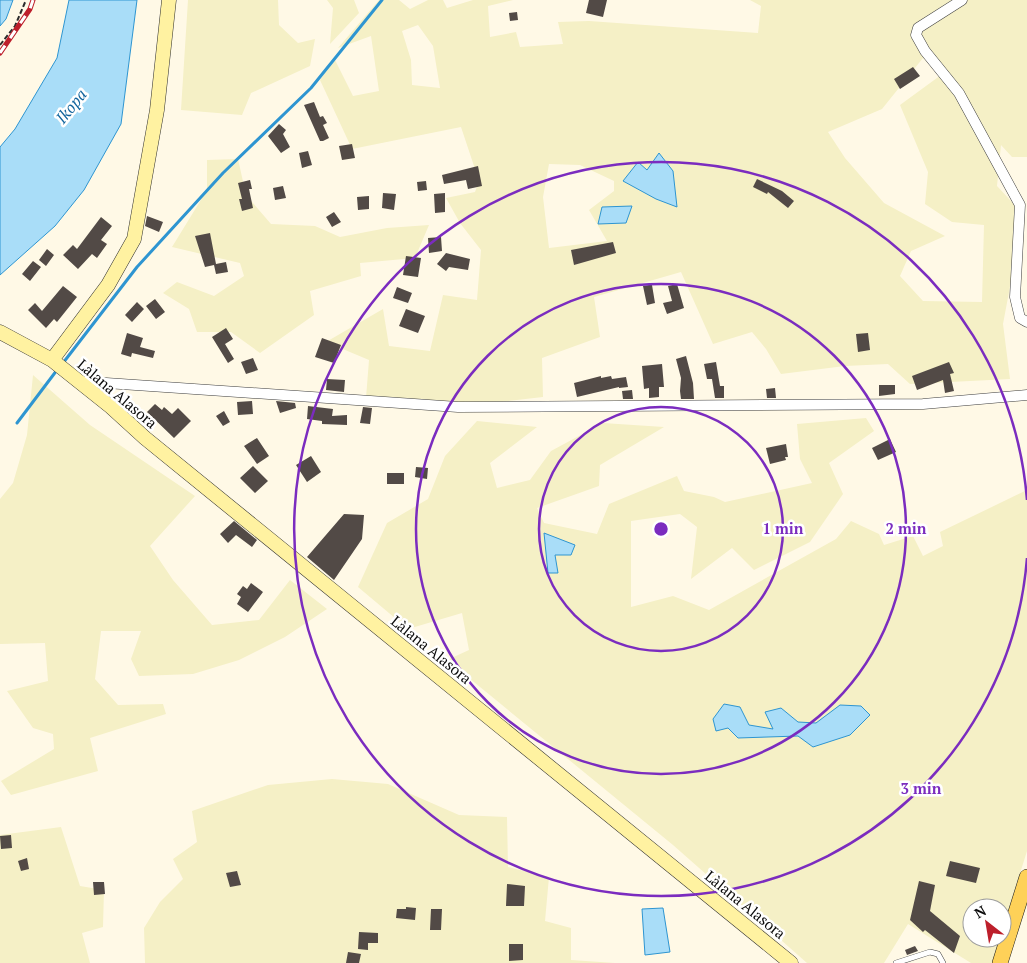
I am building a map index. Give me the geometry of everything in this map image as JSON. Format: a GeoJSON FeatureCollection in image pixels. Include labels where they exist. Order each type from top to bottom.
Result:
{"type":"FeatureCollection","features":[{"type":"Feature","properties":{"kind":"main road"},"geometry":{"type":"LineString","coordinates":[[1000,963],[1027,877]]}},
{"type":"Feature","properties":{"kind":"street"},"geometry":{"type":"LineString","coordinates":[[52,360],[108,285],[134,238],[157,110],[169,0]]}},
{"type":"Feature","properties":{"kind":"street"},"geometry":{"type":"LineString","coordinates":[[962,0],[918,28],[916,35],[925,51],[959,93],[1020,205],[1016,297],[1020,318],[1027,322]]}},
{"type":"Feature","properties":{"kind":"street","name":"Làlana Alasora"},"geometry":{"type":"LineString","coordinates":[[0,332],[52,360],[111,407],[145,438],[791,963]]}},
{"type":"Feature","properties":{"kind":"street"},"geometry":{"type":"LineString","coordinates":[[76,381],[458,406],[923,404],[1027,395]]}},
{"type":"Feature","properties":{"kind":"lane"},"geometry":{"type":"LineString","coordinates":[[896,963],[930,952],[938,954],[943,963]]}},
{"type":"Feature","properties":{"kind":"path"},"geometry":{"type":"LineString","coordinates":[[0,45],[14,26],[26,0]]}},
{"type":"Feature","properties":{"kind":"shaded area"},"geometry":{"type":"Polygon","coordinates":[[[188,0],[278,0],[279,25],[298,43],[315,39],[310,66],[251,93],[242,115],[181,110],[188,0]]]}},
{"type":"Feature","properties":{"kind":"shaded area"},"geometry":{"type":"Polygon","coordinates":[[[327,0],[354,0],[359,13],[330,44],[333,8],[327,0]]]}},
{"type":"Feature","properties":{"kind":"shaded area"},"geometry":{"type":"Polygon","coordinates":[[[379,0],[399,0],[410,9],[428,0],[443,0],[447,8],[473,0],[513,0],[488,6],[490,37],[516,32],[520,47],[563,44],[558,22],[589,21],[758,33],[761,6],[750,0],[1027,0],[1027,157],[1012,157],[1001,145],[997,186],[1025,216],[1003,324],[1010,379],[910,384],[888,364],[845,366],[781,374],[766,349],[752,332],[713,344],[681,272],[594,297],[600,337],[542,358],[543,397],[458,407],[366,398],[369,360],[326,342],[383,309],[389,346],[430,351],[443,295],[477,300],[481,250],[460,223],[446,198],[475,192],[479,181],[461,127],[352,149],[320,80],[334,58],[353,96],[379,91],[371,36],[338,48],[379,0]],[[418,25],[402,31],[411,60],[412,85],[440,88],[433,46],[418,25]],[[923,58],[882,109],[828,132],[845,158],[884,203],[945,236],[911,251],[900,276],[923,301],[982,302],[984,225],[952,222],[925,204],[928,172],[900,105],[941,75],[923,58]],[[549,164],[543,197],[549,248],[607,241],[589,210],[614,191],[614,181],[580,165],[549,164]]]}},
{"type":"Feature","properties":{"kind":"shaded area"},"geometry":{"type":"Polygon","coordinates":[[[238,159],[246,195],[271,224],[315,226],[340,237],[387,228],[429,225],[415,258],[360,263],[361,276],[310,291],[314,315],[260,353],[231,332],[197,332],[189,309],[163,293],[177,282],[214,296],[244,276],[240,263],[172,247],[207,190],[207,160],[238,159]]]}},
{"type":"Feature","properties":{"kind":"shaded area"},"geometry":{"type":"Polygon","coordinates":[[[33,375],[90,425],[195,496],[150,546],[173,580],[212,625],[259,620],[290,580],[327,609],[285,637],[239,660],[193,674],[139,676],[131,659],[141,631],[101,631],[95,679],[118,705],[163,704],[166,714],[90,738],[98,771],[11,795],[1,781],[54,749],[53,734],[33,728],[7,691],[48,681],[45,643],[0,644],[0,499],[13,483],[27,435],[33,375]]]}},
{"type":"Feature","properties":{"kind":"shaded area"},"geometry":{"type":"Polygon","coordinates":[[[866,418],[874,431],[829,463],[843,494],[810,542],[754,570],[732,548],[691,579],[697,527],[680,514],[631,521],[631,607],[673,596],[709,610],[836,539],[851,521],[879,534],[884,545],[913,536],[923,556],[943,546],[940,532],[1027,490],[1027,851],[1012,899],[962,898],[962,948],[997,948],[992,963],[971,963],[908,924],[884,963],[807,963],[673,845],[447,660],[469,650],[462,613],[408,629],[358,587],[387,523],[428,499],[445,456],[477,421],[537,427],[490,463],[497,488],[530,480],[551,451],[603,423],[664,427],[600,465],[599,486],[537,508],[544,523],[597,534],[609,504],[677,476],[684,491],[714,497],[725,502],[812,483],[800,459],[797,424],[866,418]]]}},
{"type":"Feature","properties":{"kind":"shaded area"},"geometry":{"type":"Polygon","coordinates":[[[332,779],[388,784],[459,815],[507,817],[508,867],[549,877],[545,921],[571,928],[571,960],[615,963],[145,963],[144,928],[160,902],[183,879],[173,859],[197,842],[192,811],[268,785],[332,779]]]}},
{"type":"Feature","properties":{"kind":"shaded area"},"geometry":{"type":"Polygon","coordinates":[[[61,827],[80,886],[104,890],[103,927],[82,933],[90,963],[0,963],[0,835],[61,827]]]}},
{"type":"Feature","properties":{"kind":"water"},"geometry":{"type":"Polygon","coordinates":[[[0,0],[13,0],[6,19],[0,26],[0,0]]]}},
{"type":"Feature","properties":{"kind":"water","name":"Ikopa"},"geometry":{"type":"Polygon","coordinates":[[[69,0],[137,0],[121,124],[84,190],[55,226],[0,275],[0,147],[15,129],[57,58],[69,0]]]}},
{"type":"Feature","properties":{"kind":"water"},"geometry":{"type":"Polygon","coordinates":[[[659,153],[673,171],[677,207],[656,199],[623,181],[638,162],[647,170],[659,153]]]}},
{"type":"Feature","properties":{"kind":"water"},"geometry":{"type":"Polygon","coordinates":[[[632,206],[626,223],[598,224],[602,207],[632,206]]]}},
{"type":"Feature","properties":{"kind":"water"},"geometry":{"type":"Polygon","coordinates":[[[544,533],[575,545],[571,555],[555,555],[558,573],[548,573],[544,533]]]}},
{"type":"Feature","properties":{"kind":"water"},"geometry":{"type":"Polygon","coordinates":[[[724,704],[740,707],[749,725],[773,729],[765,712],[781,708],[798,722],[816,723],[840,705],[861,706],[870,715],[850,735],[813,747],[798,736],[738,738],[728,728],[716,731],[713,719],[724,704]]]}},
{"type":"Feature","properties":{"kind":"water"},"geometry":{"type":"Polygon","coordinates":[[[663,908],[670,952],[645,955],[642,909],[663,908]]]}},
{"type":"Feature","properties":{"kind":"building"},"geometry":{"type":"Polygon","coordinates":[[[589,0],[607,0],[603,17],[586,13],[589,0]]]}},
{"type":"Feature","properties":{"kind":"building"},"geometry":{"type":"Polygon","coordinates":[[[517,12],[518,20],[510,21],[509,13],[517,12]]]}},
{"type":"Feature","properties":{"kind":"building"},"geometry":{"type":"Polygon","coordinates":[[[913,67],[920,76],[900,89],[894,79],[913,67]]]}},
{"type":"Feature","properties":{"kind":"building"},"geometry":{"type":"Polygon","coordinates":[[[314,102],[320,117],[323,116],[327,123],[323,125],[329,138],[323,141],[320,141],[304,105],[314,102]]]}},
{"type":"Feature","properties":{"kind":"building"},"geometry":{"type":"Polygon","coordinates":[[[279,124],[286,130],[283,134],[290,147],[281,153],[268,136],[279,124]]]}},
{"type":"Feature","properties":{"kind":"building"},"geometry":{"type":"Polygon","coordinates":[[[352,144],[355,158],[342,160],[339,146],[352,144]]]}},
{"type":"Feature","properties":{"kind":"building"},"geometry":{"type":"Polygon","coordinates":[[[308,151],[312,165],[302,168],[299,153],[308,151]]]}},
{"type":"Feature","properties":{"kind":"building"},"geometry":{"type":"Polygon","coordinates":[[[478,166],[482,186],[468,189],[466,180],[444,184],[442,175],[478,166]]]}},
{"type":"Feature","properties":{"kind":"building"},"geometry":{"type":"Polygon","coordinates":[[[757,179],[782,191],[794,201],[788,208],[768,192],[767,194],[753,187],[757,179]]]}},
{"type":"Feature","properties":{"kind":"building"},"geometry":{"type":"Polygon","coordinates":[[[250,180],[252,189],[249,189],[253,208],[242,211],[239,199],[242,199],[238,183],[250,180]]]}},
{"type":"Feature","properties":{"kind":"building"},"geometry":{"type":"Polygon","coordinates":[[[426,181],[427,190],[418,191],[417,182],[426,181]]]}},
{"type":"Feature","properties":{"kind":"building"},"geometry":{"type":"Polygon","coordinates":[[[283,186],[286,198],[275,200],[273,188],[283,186]]]}},
{"type":"Feature","properties":{"kind":"building"},"geometry":{"type":"Polygon","coordinates":[[[383,193],[396,194],[394,210],[382,208],[383,193]]]}},
{"type":"Feature","properties":{"kind":"building"},"geometry":{"type":"Polygon","coordinates":[[[445,193],[445,212],[435,213],[434,194],[445,193]]]}},
{"type":"Feature","properties":{"kind":"building"},"geometry":{"type":"Polygon","coordinates":[[[369,196],[369,209],[358,210],[357,197],[369,196]]]}},
{"type":"Feature","properties":{"kind":"building"},"geometry":{"type":"Polygon","coordinates":[[[334,212],[341,222],[332,227],[326,217],[334,212]]]}},
{"type":"Feature","properties":{"kind":"building"},"geometry":{"type":"Polygon","coordinates":[[[147,216],[163,222],[159,232],[145,226],[147,216]]]}},
{"type":"Feature","properties":{"kind":"building"},"geometry":{"type":"Polygon","coordinates":[[[101,217],[112,226],[101,240],[107,244],[97,258],[92,254],[78,269],[63,255],[73,245],[77,249],[101,217]]]}},
{"type":"Feature","properties":{"kind":"building"},"geometry":{"type":"Polygon","coordinates":[[[210,233],[216,264],[226,262],[228,272],[216,274],[214,265],[205,267],[195,236],[210,233]]]}},
{"type":"Feature","properties":{"kind":"building"},"geometry":{"type":"Polygon","coordinates":[[[441,237],[442,251],[429,253],[428,238],[441,237]]]}},
{"type":"Feature","properties":{"kind":"building"},"geometry":{"type":"Polygon","coordinates":[[[613,242],[616,253],[574,265],[571,250],[613,242]]]}},
{"type":"Feature","properties":{"kind":"building"},"geometry":{"type":"Polygon","coordinates":[[[47,249],[54,255],[46,266],[39,260],[47,249]]]}},
{"type":"Feature","properties":{"kind":"building"},"geometry":{"type":"Polygon","coordinates":[[[446,253],[470,259],[468,270],[449,267],[446,271],[437,264],[446,253]]]}},
{"type":"Feature","properties":{"kind":"building"},"geometry":{"type":"Polygon","coordinates":[[[406,256],[421,258],[418,277],[403,275],[406,256]]]}},
{"type":"Feature","properties":{"kind":"building"},"geometry":{"type":"Polygon","coordinates":[[[33,261],[41,267],[30,281],[22,274],[33,261]]]}},
{"type":"Feature","properties":{"kind":"building"},"geometry":{"type":"Polygon","coordinates":[[[677,284],[684,308],[667,314],[663,303],[672,301],[668,286],[677,284]]]}},
{"type":"Feature","properties":{"kind":"building"},"geometry":{"type":"Polygon","coordinates":[[[652,285],[655,303],[647,305],[643,286],[652,285]]]}},
{"type":"Feature","properties":{"kind":"building"},"geometry":{"type":"Polygon","coordinates":[[[63,286],[77,297],[57,322],[54,319],[46,328],[28,310],[35,303],[42,311],[63,286]]]}},
{"type":"Feature","properties":{"kind":"building"},"geometry":{"type":"Polygon","coordinates":[[[397,287],[412,293],[408,303],[393,298],[397,287]]]}},
{"type":"Feature","properties":{"kind":"building"},"geometry":{"type":"Polygon","coordinates":[[[155,299],[165,312],[156,319],[146,306],[155,299]]]}},
{"type":"Feature","properties":{"kind":"building"},"geometry":{"type":"Polygon","coordinates":[[[137,302],[144,309],[132,322],[125,315],[137,302]]]}},
{"type":"Feature","properties":{"kind":"building"},"geometry":{"type":"Polygon","coordinates":[[[406,309],[425,316],[418,333],[399,326],[406,309]]]}},
{"type":"Feature","properties":{"kind":"building"},"geometry":{"type":"Polygon","coordinates":[[[226,328],[233,339],[225,344],[234,359],[228,363],[212,337],[226,328]]]}},
{"type":"Feature","properties":{"kind":"building"},"geometry":{"type":"Polygon","coordinates":[[[127,333],[143,338],[140,347],[155,351],[153,358],[132,353],[131,357],[121,354],[127,333]]]}},
{"type":"Feature","properties":{"kind":"building"},"geometry":{"type":"Polygon","coordinates":[[[868,333],[870,350],[858,352],[856,334],[868,333]]]}},
{"type":"Feature","properties":{"kind":"building"},"geometry":{"type":"Polygon","coordinates":[[[322,338],[341,345],[334,363],[315,357],[322,338]]]}},
{"type":"Feature","properties":{"kind":"building"},"geometry":{"type":"Polygon","coordinates":[[[686,356],[693,383],[694,399],[681,399],[681,378],[676,359],[686,356]]]}},
{"type":"Feature","properties":{"kind":"building"},"geometry":{"type":"Polygon","coordinates":[[[253,358],[258,370],[246,374],[241,362],[253,358]]]}},
{"type":"Feature","properties":{"kind":"building"},"geometry":{"type":"Polygon","coordinates":[[[716,362],[720,386],[724,386],[724,398],[715,398],[712,379],[707,379],[704,364],[716,362]]]}},
{"type":"Feature","properties":{"kind":"building"},"geometry":{"type":"Polygon","coordinates":[[[949,362],[954,373],[950,374],[954,391],[945,393],[943,380],[917,390],[912,376],[949,362]]]}},
{"type":"Feature","properties":{"kind":"building"},"geometry":{"type":"Polygon","coordinates":[[[662,364],[664,387],[659,387],[659,397],[649,398],[649,388],[644,389],[642,366],[662,364]]]}},
{"type":"Feature","properties":{"kind":"building"},"geometry":{"type":"Polygon","coordinates":[[[601,376],[601,378],[611,376],[612,379],[626,377],[628,387],[619,387],[577,397],[574,383],[601,376]]]}},
{"type":"Feature","properties":{"kind":"building"},"geometry":{"type":"Polygon","coordinates":[[[327,379],[345,380],[344,392],[326,390],[327,379]]]}},
{"type":"Feature","properties":{"kind":"building"},"geometry":{"type":"Polygon","coordinates":[[[879,385],[895,385],[895,394],[879,396],[879,385]]]}},
{"type":"Feature","properties":{"kind":"building"},"geometry":{"type":"Polygon","coordinates":[[[775,388],[776,398],[767,398],[766,389],[775,388]]]}},
{"type":"Feature","properties":{"kind":"building"},"geometry":{"type":"Polygon","coordinates":[[[632,390],[633,399],[623,399],[622,391],[632,390]]]}},
{"type":"Feature","properties":{"kind":"building"},"geometry":{"type":"Polygon","coordinates":[[[252,401],[253,414],[238,415],[237,402],[252,401]]]}},
{"type":"Feature","properties":{"kind":"building"},"geometry":{"type":"Polygon","coordinates":[[[276,401],[295,403],[296,408],[280,413],[276,401]]]}},
{"type":"Feature","properties":{"kind":"building"},"geometry":{"type":"Polygon","coordinates":[[[155,404],[162,410],[164,407],[172,414],[178,408],[191,421],[174,438],[147,412],[155,404]]]}},
{"type":"Feature","properties":{"kind":"building"},"geometry":{"type":"Polygon","coordinates":[[[308,406],[333,409],[332,416],[347,415],[347,425],[322,424],[322,421],[307,419],[308,406]]]}},
{"type":"Feature","properties":{"kind":"building"},"geometry":{"type":"Polygon","coordinates":[[[363,407],[372,408],[370,424],[360,423],[363,407]]]}},
{"type":"Feature","properties":{"kind":"building"},"geometry":{"type":"Polygon","coordinates":[[[224,411],[230,422],[223,426],[216,416],[224,411]]]}},
{"type":"Feature","properties":{"kind":"building"},"geometry":{"type":"Polygon","coordinates":[[[257,438],[269,456],[257,464],[244,446],[257,438]]]}},
{"type":"Feature","properties":{"kind":"building"},"geometry":{"type":"Polygon","coordinates":[[[890,439],[896,452],[878,460],[872,448],[890,439]]]}},
{"type":"Feature","properties":{"kind":"building"},"geometry":{"type":"Polygon","coordinates":[[[786,444],[788,457],[785,457],[786,460],[770,464],[766,448],[786,444]]]}},
{"type":"Feature","properties":{"kind":"building"},"geometry":{"type":"Polygon","coordinates":[[[311,456],[321,472],[307,482],[296,465],[311,456]]]}},
{"type":"Feature","properties":{"kind":"building"},"geometry":{"type":"Polygon","coordinates":[[[253,466],[268,481],[255,493],[240,478],[253,466]]]}},
{"type":"Feature","properties":{"kind":"building"},"geometry":{"type":"Polygon","coordinates":[[[416,467],[428,468],[427,479],[415,477],[416,467]]]}},
{"type":"Feature","properties":{"kind":"building"},"geometry":{"type":"Polygon","coordinates":[[[387,473],[404,473],[404,484],[387,484],[387,473]]]}},
{"type":"Feature","properties":{"kind":"building"},"geometry":{"type":"Polygon","coordinates":[[[344,514],[364,515],[362,539],[334,580],[307,557],[344,514]]]}},
{"type":"Feature","properties":{"kind":"building"},"geometry":{"type":"Polygon","coordinates":[[[234,521],[257,540],[252,547],[236,535],[228,543],[220,534],[234,521]]]}},
{"type":"Feature","properties":{"kind":"building"},"geometry":{"type":"Polygon","coordinates":[[[251,583],[263,592],[248,612],[237,604],[241,597],[237,594],[243,586],[247,589],[251,583]]]}},
{"type":"Feature","properties":{"kind":"building"},"geometry":{"type":"Polygon","coordinates":[[[11,835],[12,848],[1,849],[0,836],[11,835]]]}},
{"type":"Feature","properties":{"kind":"building"},"geometry":{"type":"Polygon","coordinates":[[[27,858],[29,869],[21,871],[18,861],[27,858]]]}},
{"type":"Feature","properties":{"kind":"building"},"geometry":{"type":"Polygon","coordinates":[[[950,861],[980,868],[976,883],[946,876],[950,861]]]}},
{"type":"Feature","properties":{"kind":"building"},"geometry":{"type":"Polygon","coordinates":[[[237,871],[241,885],[230,887],[226,873],[237,871]]]}},
{"type":"Feature","properties":{"kind":"building"},"geometry":{"type":"Polygon","coordinates":[[[919,881],[935,885],[930,911],[960,936],[954,953],[925,930],[923,932],[910,920],[919,881]]]}},
{"type":"Feature","properties":{"kind":"building"},"geometry":{"type":"Polygon","coordinates":[[[93,882],[104,882],[105,894],[94,895],[93,882]]]}},
{"type":"Feature","properties":{"kind":"building"},"geometry":{"type":"Polygon","coordinates":[[[507,884],[525,886],[524,906],[506,906],[507,884]]]}},
{"type":"Feature","properties":{"kind":"building"},"geometry":{"type":"Polygon","coordinates":[[[406,907],[416,908],[415,920],[396,918],[397,909],[406,909],[406,907]]]}},
{"type":"Feature","properties":{"kind":"building"},"geometry":{"type":"Polygon","coordinates":[[[431,909],[442,909],[441,930],[430,930],[431,909]]]}},
{"type":"Feature","properties":{"kind":"building"},"geometry":{"type":"Polygon","coordinates":[[[359,932],[378,933],[378,943],[368,943],[368,950],[358,949],[359,932]]]}},
{"type":"Feature","properties":{"kind":"building"},"geometry":{"type":"Polygon","coordinates":[[[509,944],[523,944],[523,960],[509,961],[509,944]]]}},
{"type":"Feature","properties":{"kind":"building"},"geometry":{"type":"Polygon","coordinates":[[[915,946],[918,951],[907,955],[905,950],[915,946]]]}},
{"type":"Feature","properties":{"kind":"building"},"geometry":{"type":"Polygon","coordinates":[[[348,952],[361,954],[359,963],[346,963],[348,952]]]}},
{"type":"Feature","properties":{"kind":"waterway"},"geometry":{"type":"LineString","coordinates":[[63,363],[137,267],[223,173],[311,88],[382,0]]}},
{"type":"Feature","properties":{"kind":"waterway"},"geometry":{"type":"LineString","coordinates":[[17,423],[57,370]]}},
{"type":"Feature","properties":{"kind":"railway"},"geometry":{"type":"LineString","coordinates":[[0,53],[30,9],[33,0]]}}]}
